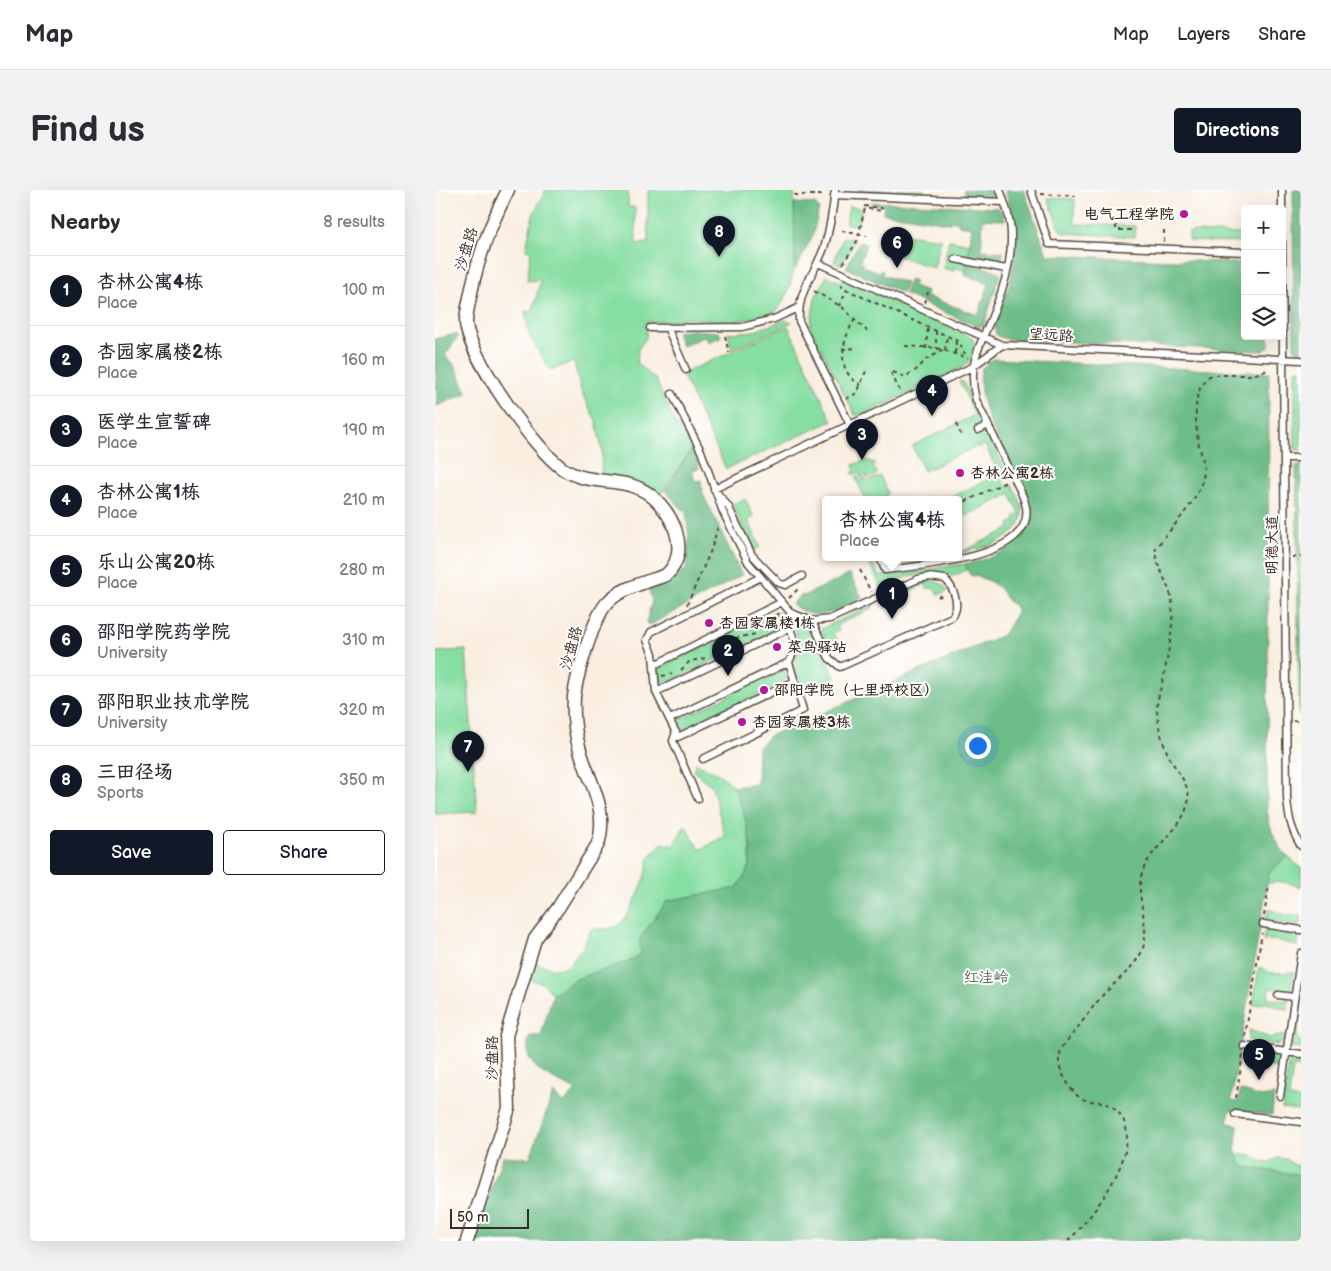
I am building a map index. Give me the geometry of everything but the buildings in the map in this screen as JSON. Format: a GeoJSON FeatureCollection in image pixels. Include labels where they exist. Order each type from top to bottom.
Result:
{"type":"FeatureCollection","features":[{"type":"Feature","properties":{"kind":"street","name":"沙盘路"},"geometry":{"type":"LineString","coordinates":[[467,1241],[509,1108],[506,1036],[535,939],[558,908],[598,844],[601,836],[601,810],[579,749],[574,708],[576,688],[595,621],[602,608],[614,596],[666,575],[672,570],[678,549],[678,537],[667,513],[646,492],[635,486],[580,478],[562,468],[545,454],[511,410],[469,337],[466,321],[475,274],[490,225],[508,190]]}},
{"type":"Feature","properties":{"kind":"lane"},"geometry":{"type":"LineString","coordinates":[[962,557],[981,554],[1003,546],[1018,532],[1025,518],[1025,507],[976,400],[972,385],[972,367],[1000,294],[1011,234],[1004,202],[999,190]]}},
{"type":"Feature","properties":{"kind":"lane"},"geometry":{"type":"LineString","coordinates":[[1282,190],[1282,205]]}},
{"type":"Feature","properties":{"kind":"lane"},"geometry":{"type":"LineString","coordinates":[[1032,192],[1049,244],[1241,252]]}},
{"type":"Feature","properties":{"kind":"lane"},"geometry":{"type":"LineString","coordinates":[[851,427],[799,320],[798,308],[801,294],[818,263],[827,237],[835,193],[1004,202]]}},
{"type":"Feature","properties":{"kind":"lane"},"geometry":{"type":"LineString","coordinates":[[955,259],[1006,269]]}},
{"type":"Feature","properties":{"kind":"lane","name":"望远路"},"geometry":{"type":"LineString","coordinates":[[818,263],[1002,345],[1301,360]]}},
{"type":"Feature","properties":{"kind":"lane","name":"明德大道"},"geometry":{"type":"LineString","coordinates":[[1282,295],[1287,797],[1288,815],[1293,832],[1301,846]]}},
{"type":"Feature","properties":{"kind":"lane"},"geometry":{"type":"LineString","coordinates":[[650,328],[742,327],[774,318],[798,308]]}},
{"type":"Feature","properties":{"kind":"lane"},"geometry":{"type":"LineString","coordinates":[[667,327],[686,370]]}},
{"type":"Feature","properties":{"kind":"lane"},"geometry":{"type":"LineString","coordinates":[[715,489],[851,427],[904,399],[972,367],[1002,345]]}},
{"type":"Feature","properties":{"kind":"lane"},"geometry":{"type":"LineString","coordinates":[[670,719],[789,662],[796,647],[790,628],[791,613],[785,601],[748,562],[723,512],[701,451],[672,394]]}},
{"type":"Feature","properties":{"kind":"lane"},"geometry":{"type":"LineString","coordinates":[[978,430],[988,425]]}},
{"type":"Feature","properties":{"kind":"lane"},"geometry":{"type":"LineString","coordinates":[[1284,458],[1301,458]]}},
{"type":"Feature","properties":{"kind":"lane"},"geometry":{"type":"LineString","coordinates":[[715,489],[728,506],[752,555],[779,583],[785,585],[802,576]]}},
{"type":"Feature","properties":{"kind":"lane"},"geometry":{"type":"LineString","coordinates":[[881,561],[885,570],[939,561]]}},
{"type":"Feature","properties":{"kind":"lane"},"geometry":{"type":"LineString","coordinates":[[761,577],[683,616],[648,636],[654,665],[656,692],[679,736],[795,681]]}},
{"type":"Feature","properties":{"kind":"lane"},"geometry":{"type":"LineString","coordinates":[[791,613],[812,621],[830,619],[918,579],[929,577],[945,579],[957,602],[957,608],[952,617],[840,667],[829,658],[812,621]]}},
{"type":"Feature","properties":{"kind":"lane"},"geometry":{"type":"LineString","coordinates":[[654,665],[785,601]]}},
{"type":"Feature","properties":{"kind":"lane"},"geometry":{"type":"LineString","coordinates":[[656,692],[790,628]]}},
{"type":"Feature","properties":{"kind":"lane"},"geometry":{"type":"LineString","coordinates":[[703,759],[801,712],[803,707],[789,662]]}},
{"type":"Feature","properties":{"kind":"lane"},"geometry":{"type":"LineString","coordinates":[[676,732],[673,741],[698,799]]}},
{"type":"Feature","properties":{"kind":"lane"},"geometry":{"type":"LineString","coordinates":[[1263,924],[1301,930]]}},
{"type":"Feature","properties":{"kind":"lane"},"geometry":{"type":"LineString","coordinates":[[1279,1096],[1297,994],[1301,952]]}},
{"type":"Feature","properties":{"kind":"lane"},"geometry":{"type":"LineString","coordinates":[[1278,995],[1297,994]]}},
{"type":"Feature","properties":{"kind":"lane"},"geometry":{"type":"LineString","coordinates":[[1244,1046],[1301,1054]]}},
{"type":"Feature","properties":{"kind":"lane"},"geometry":{"type":"LineString","coordinates":[[1235,1114],[1301,1122]]}},
{"type":"Feature","properties":{"kind":"path"},"geometry":{"type":"LineString","coordinates":[[1032,192],[1076,196]]}},
{"type":"Feature","properties":{"kind":"path"},"geometry":{"type":"LineString","coordinates":[[794,195],[835,193]]}},
{"type":"Feature","properties":{"kind":"path"},"geometry":{"type":"LineString","coordinates":[[838,272],[851,254],[859,235],[865,208],[882,211],[882,208],[869,206]]}},
{"type":"Feature","properties":{"kind":"path"},"geometry":{"type":"LineString","coordinates":[[1117,225],[1116,230],[1135,230]]}},
{"type":"Feature","properties":{"kind":"path"},"geometry":{"type":"LineString","coordinates":[[1164,226],[1164,249]]}},
{"type":"Feature","properties":{"kind":"path"},"geometry":{"type":"LineString","coordinates":[[842,231],[867,236]]}},
{"type":"Feature","properties":{"kind":"path"},"geometry":{"type":"LineString","coordinates":[[839,306],[847,290],[956,340],[965,356],[936,348],[905,346]]}},
{"type":"Feature","properties":{"kind":"path"},"geometry":{"type":"LineString","coordinates":[[923,310],[928,292]]}},
{"type":"Feature","properties":{"kind":"path"},"geometry":{"type":"LineString","coordinates":[[817,293],[839,306],[867,331]]}},
{"type":"Feature","properties":{"kind":"path"},"geometry":{"type":"LineString","coordinates":[[855,319],[842,349],[843,362],[855,380],[861,385]]}},
{"type":"Feature","properties":{"kind":"path"},"geometry":{"type":"LineString","coordinates":[[927,348],[928,327]]}},
{"type":"Feature","properties":{"kind":"path"},"geometry":{"type":"LineString","coordinates":[[936,331],[936,348]]}},
{"type":"Feature","properties":{"kind":"path"},"geometry":{"type":"LineString","coordinates":[[944,350],[947,336]]}},
{"type":"Feature","properties":{"kind":"path"},"geometry":{"type":"LineString","coordinates":[[725,338],[729,353]]}},
{"type":"Feature","properties":{"kind":"path"},"geometry":{"type":"LineString","coordinates":[[955,353],[956,340]]}},
{"type":"Feature","properties":{"kind":"path"},"geometry":{"type":"LineString","coordinates":[[842,349],[858,348]]}},
{"type":"Feature","properties":{"kind":"path"},"geometry":{"type":"LineString","coordinates":[[904,399],[892,372],[905,377],[927,358],[944,350]]}},
{"type":"Feature","properties":{"kind":"path"},"geometry":{"type":"LineString","coordinates":[[1068,1241],[1102,1202],[1116,1180],[1127,1131],[1124,1121],[1114,1108],[1081,1100],[1071,1091],[1062,1073],[1059,1059],[1064,1046],[1095,1004],[1133,966],[1142,951],[1144,932],[1139,890],[1142,874],[1157,848],[1181,822],[1188,802],[1187,786],[1167,753],[1157,710],[1165,671],[1172,615],[1170,590],[1155,555],[1156,548],[1199,491],[1203,478],[1204,466],[1198,441],[1197,411],[1199,389],[1211,375],[1252,375],[1268,370]]}},
{"type":"Feature","properties":{"kind":"path"},"geometry":{"type":"LineString","coordinates":[[846,399],[857,393],[866,372]]}},
{"type":"Feature","properties":{"kind":"path"},"geometry":{"type":"LineString","coordinates":[[956,424],[961,435]]}},
{"type":"Feature","properties":{"kind":"path"},"geometry":{"type":"LineString","coordinates":[[962,503],[1013,478]]}},
{"type":"Feature","properties":{"kind":"path"},"geometry":{"type":"LineString","coordinates":[[683,616],[711,550],[723,512]]}},
{"type":"Feature","properties":{"kind":"path"},"geometry":{"type":"LineString","coordinates":[[860,570],[872,594]]}},
{"type":"Feature","properties":{"kind":"path"},"geometry":{"type":"LineString","coordinates":[[763,632],[776,618],[785,601],[797,591]]}},
{"type":"Feature","properties":{"kind":"path"},"geometry":{"type":"LineString","coordinates":[[721,661],[726,645],[731,639],[758,634]]}},
{"type":"Feature","properties":{"kind":"path"},"geometry":{"type":"LineString","coordinates":[[709,638],[721,661]]}},
{"type":"Feature","properties":{"kind":"path"},"geometry":{"type":"LineString","coordinates":[[655,678],[679,672],[696,658],[721,661]]}},
{"type":"Feature","properties":{"kind":"path"},"geometry":{"type":"LineString","coordinates":[[1236,1098],[1269,885]]}},
{"type":"Feature","properties":{"kind":"green space"},"geometry":{"type":"Polygon","coordinates":[[[546,190],[628,190],[628,207],[635,207],[636,244],[648,243],[648,190],[794,190],[795,254],[793,271],[784,300],[775,312],[734,322],[683,318],[673,321],[647,322],[646,338],[638,349],[637,363],[656,380],[674,421],[694,446],[660,495],[639,482],[601,476],[602,450],[596,421],[581,391],[574,362],[550,370],[529,335],[525,311],[532,312],[541,280],[527,281],[531,251],[526,249],[533,215],[546,190]]]}},
{"type":"Feature","properties":{"kind":"green space"},"geometry":{"type":"Polygon","coordinates":[[[859,190],[924,190],[924,194],[859,192],[859,190]]]}},
{"type":"Feature","properties":{"kind":"green space"},"geometry":{"type":"Polygon","coordinates":[[[964,190],[994,190],[995,193],[992,196],[964,195],[964,190]]]}},
{"type":"Feature","properties":{"kind":"green space"},"geometry":{"type":"Polygon","coordinates":[[[1005,190],[1024,190],[1047,255],[1241,263],[1241,340],[1269,340],[1269,347],[1263,351],[1007,339],[997,336],[995,332],[996,321],[1006,296],[1013,269],[1015,243],[1005,190]]]}},
{"type":"Feature","properties":{"kind":"green space"},"geometry":{"type":"Polygon","coordinates":[[[1293,190],[1301,190],[1301,354],[1294,349],[1293,190]]]}},
{"type":"Feature","properties":{"kind":"green space"},"geometry":{"type":"Polygon","coordinates":[[[1048,198],[1075,199],[1074,224],[1135,226],[1135,237],[1063,233],[1059,229],[1048,198]]]}},
{"type":"Feature","properties":{"kind":"green space"},"geometry":{"type":"Polygon","coordinates":[[[872,202],[999,208],[1005,220],[983,219],[981,250],[1003,252],[1002,261],[997,264],[968,258],[972,227],[959,225],[959,222],[951,220],[950,223],[883,213],[884,206],[872,204],[872,202]]]}},
{"type":"Feature","properties":{"kind":"green space"},"geometry":{"type":"Polygon","coordinates":[[[794,203],[815,204],[819,208],[813,235],[795,270],[794,203]]]}},
{"type":"Feature","properties":{"kind":"green space"},"geometry":{"type":"Polygon","coordinates":[[[849,206],[862,209],[858,226],[846,224],[849,206]]]}},
{"type":"Feature","properties":{"kind":"green space"},"geometry":{"type":"Polygon","coordinates":[[[891,232],[941,239],[934,268],[892,254],[894,248],[888,246],[891,232]]]}},
{"type":"Feature","properties":{"kind":"green space"},"geometry":{"type":"Polygon","coordinates":[[[1189,232],[1241,234],[1241,243],[1189,241],[1189,232]]]}},
{"type":"Feature","properties":{"kind":"green space"},"geometry":{"type":"Polygon","coordinates":[[[843,237],[855,240],[848,255],[840,265],[834,262],[843,237]]]}},
{"type":"Feature","properties":{"kind":"green space"},"geometry":{"type":"Polygon","coordinates":[[[949,240],[970,244],[966,271],[955,267],[953,271],[943,268],[949,240]]]}},
{"type":"Feature","properties":{"kind":"green space"},"geometry":{"type":"Polygon","coordinates":[[[859,242],[866,244],[860,262],[863,263],[862,266],[879,272],[880,270],[883,271],[882,275],[906,283],[902,293],[846,268],[859,242]]]}},
{"type":"Feature","properties":{"kind":"green space"},"geometry":{"type":"Polygon","coordinates":[[[967,264],[996,270],[1000,274],[984,325],[979,327],[925,304],[928,297],[978,315],[989,284],[965,275],[967,264]]]}},
{"type":"Feature","properties":{"kind":"green space"},"geometry":{"type":"Polygon","coordinates":[[[827,276],[841,282],[843,279],[972,338],[976,347],[974,357],[963,367],[863,415],[855,415],[810,327],[815,298],[827,276]]]}},
{"type":"Feature","properties":{"kind":"green space"},"geometry":{"type":"Polygon","coordinates":[[[910,279],[915,281],[913,286],[927,291],[924,303],[904,294],[910,279]]]}},
{"type":"Feature","properties":{"kind":"green space"},"geometry":{"type":"Polygon","coordinates":[[[784,320],[792,322],[732,349],[728,333],[755,331],[784,320]]]}},
{"type":"Feature","properties":{"kind":"green space"},"geometry":{"type":"Polygon","coordinates":[[[788,326],[832,421],[726,469],[682,374],[788,326]]]}},
{"type":"Feature","properties":{"kind":"green space"},"geometry":{"type":"Polygon","coordinates":[[[694,330],[719,332],[721,337],[708,342],[706,336],[682,346],[677,332],[694,330]]]}},
{"type":"Feature","properties":{"kind":"green space"},"geometry":{"type":"Polygon","coordinates":[[[455,334],[458,337],[445,355],[455,365],[467,393],[437,406],[435,339],[455,334]]]}},
{"type":"Feature","properties":{"kind":"green space","name":"红洼岭"},"geometry":{"type":"Polygon","coordinates":[[[993,359],[1269,373],[1267,808],[1273,834],[1287,856],[1269,873],[1231,1101],[1238,1102],[1240,1090],[1261,1097],[1274,1095],[1272,1115],[1230,1110],[1228,1123],[1238,1125],[1235,1153],[1243,1167],[1301,1175],[1301,1241],[475,1241],[482,1214],[503,1156],[530,1158],[553,1093],[564,1103],[576,1090],[540,1071],[533,1064],[529,1056],[527,1047],[530,1036],[541,1036],[553,994],[577,979],[626,962],[641,954],[639,940],[667,901],[737,888],[747,871],[751,852],[748,829],[734,787],[757,784],[758,748],[769,736],[1003,635],[1015,616],[1016,606],[1008,601],[1000,589],[982,578],[970,575],[965,564],[992,557],[1005,551],[1023,535],[1028,524],[1029,511],[1026,495],[994,432],[982,397],[980,382],[982,368],[993,359]]]}},
{"type":"Feature","properties":{"kind":"green space"},"geometry":{"type":"Polygon","coordinates":[[[1301,368],[1301,451],[1295,449],[1295,371],[1301,368]]]}},
{"type":"Feature","properties":{"kind":"green space"},"geometry":{"type":"Polygon","coordinates":[[[959,381],[963,382],[983,424],[977,428],[979,433],[986,430],[1007,474],[1003,481],[1006,486],[1012,485],[1018,496],[1022,507],[1022,518],[1010,535],[990,545],[962,552],[1010,528],[1009,524],[1015,521],[1014,517],[1020,514],[1010,494],[962,518],[962,496],[953,496],[999,474],[985,445],[978,448],[977,446],[924,471],[912,446],[975,415],[959,381]]]}},
{"type":"Feature","properties":{"kind":"green space"},"geometry":{"type":"Polygon","coordinates":[[[694,446],[699,469],[692,470],[695,481],[701,480],[703,494],[742,575],[650,625],[646,623],[652,601],[649,591],[686,570],[689,538],[686,513],[665,491],[694,446]]]}},
{"type":"Feature","properties":{"kind":"green space"},"geometry":{"type":"Polygon","coordinates":[[[866,460],[875,463],[873,466],[877,474],[868,478],[867,475],[861,478],[859,472],[853,475],[852,473],[855,470],[853,465],[866,460]]]}},
{"type":"Feature","properties":{"kind":"green space"},"geometry":{"type":"Polygon","coordinates":[[[1301,464],[1301,715],[1299,715],[1296,466],[1301,464]]]}},
{"type":"Feature","properties":{"kind":"green space"},"geometry":{"type":"Polygon","coordinates":[[[858,476],[860,481],[866,478],[867,481],[880,476],[888,494],[885,496],[864,496],[855,477],[858,476]]]}},
{"type":"Feature","properties":{"kind":"green space"},"geometry":{"type":"Polygon","coordinates":[[[745,499],[754,517],[748,520],[760,547],[754,551],[732,504],[745,499]]]}},
{"type":"Feature","properties":{"kind":"green space"},"geometry":{"type":"Polygon","coordinates":[[[873,564],[880,576],[965,564],[968,569],[953,576],[928,573],[909,576],[882,589],[870,565],[873,564]]]}},
{"type":"Feature","properties":{"kind":"green space"},"geometry":{"type":"Polygon","coordinates":[[[850,574],[862,598],[835,611],[818,614],[810,614],[792,604],[801,595],[804,596],[850,574]]]}},
{"type":"Feature","properties":{"kind":"green space"},"geometry":{"type":"Polygon","coordinates":[[[932,581],[942,584],[948,591],[938,595],[934,587],[928,589],[925,584],[882,604],[881,601],[922,582],[932,581]]]}},
{"type":"Feature","properties":{"kind":"green space"},"geometry":{"type":"Polygon","coordinates":[[[872,605],[873,608],[837,625],[839,630],[833,633],[837,641],[828,646],[821,629],[872,605]]]}},
{"type":"Feature","properties":{"kind":"green space"},"geometry":{"type":"Polygon","coordinates":[[[774,612],[780,613],[785,621],[783,627],[671,681],[664,683],[660,680],[659,670],[662,667],[774,612]]]}},
{"type":"Feature","properties":{"kind":"green space"},"geometry":{"type":"Polygon","coordinates":[[[797,624],[801,624],[813,632],[836,679],[810,690],[804,697],[794,666],[800,650],[795,630],[797,624]]]}},
{"type":"Feature","properties":{"kind":"green space"},"geometry":{"type":"Polygon","coordinates":[[[466,650],[477,812],[435,814],[435,652],[466,650]]]}},
{"type":"Feature","properties":{"kind":"green space"},"geometry":{"type":"Polygon","coordinates":[[[782,670],[788,675],[784,682],[687,729],[678,727],[674,722],[782,670]]]}},
{"type":"Feature","properties":{"kind":"green space"},"geometry":{"type":"Polygon","coordinates":[[[696,763],[718,774],[730,783],[740,799],[744,811],[749,836],[750,859],[748,871],[737,888],[667,901],[641,954],[628,962],[575,980],[561,991],[553,994],[544,984],[526,978],[531,962],[555,969],[567,967],[583,948],[591,929],[612,928],[618,925],[633,905],[642,885],[648,860],[662,843],[673,846],[685,825],[700,850],[725,836],[712,786],[693,771],[696,763]]]}},
{"type":"Feature","properties":{"kind":"green space"},"geometry":{"type":"Polygon","coordinates":[[[1287,856],[1301,868],[1301,887],[1285,882],[1267,883],[1269,872],[1287,856]]]}},
{"type":"Feature","properties":{"kind":"green space"},"geometry":{"type":"Polygon","coordinates":[[[1268,909],[1289,916],[1301,914],[1301,923],[1296,926],[1266,921],[1268,909]]]}},
{"type":"Feature","properties":{"kind":"green space"},"geometry":{"type":"Polygon","coordinates":[[[1265,928],[1296,934],[1299,938],[1297,946],[1276,940],[1263,941],[1265,928]]]}},
{"type":"Feature","properties":{"kind":"green space"},"geometry":{"type":"Polygon","coordinates":[[[1259,967],[1271,973],[1294,972],[1290,994],[1285,993],[1285,990],[1269,988],[1268,998],[1283,1001],[1284,999],[1289,999],[1288,1010],[1266,1003],[1253,1005],[1259,967]]]}},
{"type":"Feature","properties":{"kind":"green space"},"geometry":{"type":"Polygon","coordinates":[[[1299,997],[1301,997],[1297,1040],[1301,1041],[1301,1048],[1291,1047],[1299,997]]]}},
{"type":"Feature","properties":{"kind":"green space"},"geometry":{"type":"Polygon","coordinates":[[[1249,1030],[1270,1038],[1284,1035],[1283,1042],[1278,1045],[1248,1040],[1249,1030]]]}},
{"type":"Feature","properties":{"kind":"green space"},"geometry":{"type":"Polygon","coordinates":[[[1246,1051],[1278,1056],[1278,1069],[1257,1063],[1244,1064],[1246,1051]]]}},
{"type":"Feature","properties":{"kind":"green space"},"geometry":{"type":"Polygon","coordinates":[[[1290,1058],[1301,1060],[1301,1068],[1293,1067],[1289,1098],[1301,1100],[1301,1111],[1282,1109],[1290,1058]]]}},
{"type":"Feature","properties":{"kind":"green space"},"geometry":{"type":"Polygon","coordinates":[[[1235,1153],[1252,1155],[1260,1161],[1269,1162],[1278,1158],[1286,1159],[1294,1165],[1301,1166],[1301,1175],[1243,1167],[1235,1153]]]}},
{"type":"Feature","properties":{"kind":"place","name":"电气工程学院"},"geometry":{"type":"Point","coordinates":[1184,214]}},
{"type":"Feature","properties":{"kind":"place","name":"三田径场"},"geometry":{"type":"Point","coordinates":[719,257]}},
{"type":"Feature","properties":{"kind":"place","name":"邵阳学院药学院"},"geometry":{"type":"Point","coordinates":[897,268]}},
{"type":"Feature","properties":{"kind":"place","name":"杏林公寓1栋"},"geometry":{"type":"Point","coordinates":[932,416]}},
{"type":"Feature","properties":{"kind":"place","name":"医学生宣誓碑"},"geometry":{"type":"Point","coordinates":[862,460]}},
{"type":"Feature","properties":{"kind":"place","name":"杏林公寓2栋"},"geometry":{"type":"Point","coordinates":[960,473]}},
{"type":"Feature","properties":{"kind":"place","name":"杏林公寓4栋"},"geometry":{"type":"Point","coordinates":[892,619]}},
{"type":"Feature","properties":{"kind":"place","name":"杏园家属楼1栋"},"geometry":{"type":"Point","coordinates":[709,623]}},
{"type":"Feature","properties":{"kind":"place","name":"菜鸟驿站"},"geometry":{"type":"Point","coordinates":[777,647]}},
{"type":"Feature","properties":{"kind":"place","name":"杏园家属楼2栋"},"geometry":{"type":"Point","coordinates":[728,676]}},
{"type":"Feature","properties":{"kind":"place","name":"邵阳学院（七里坪校区）"},"geometry":{"type":"Point","coordinates":[764,690]}},
{"type":"Feature","properties":{"kind":"place","name":"杏园家属楼3栋"},"geometry":{"type":"Point","coordinates":[742,722]}},
{"type":"Feature","properties":{"kind":"place","name":"邵阳职业技术学院"},"geometry":{"type":"Point","coordinates":[468,772]}},
{"type":"Feature","properties":{"kind":"place","name":"乐山公寓20栋"},"geometry":{"type":"Point","coordinates":[1259,1080]}}]}
